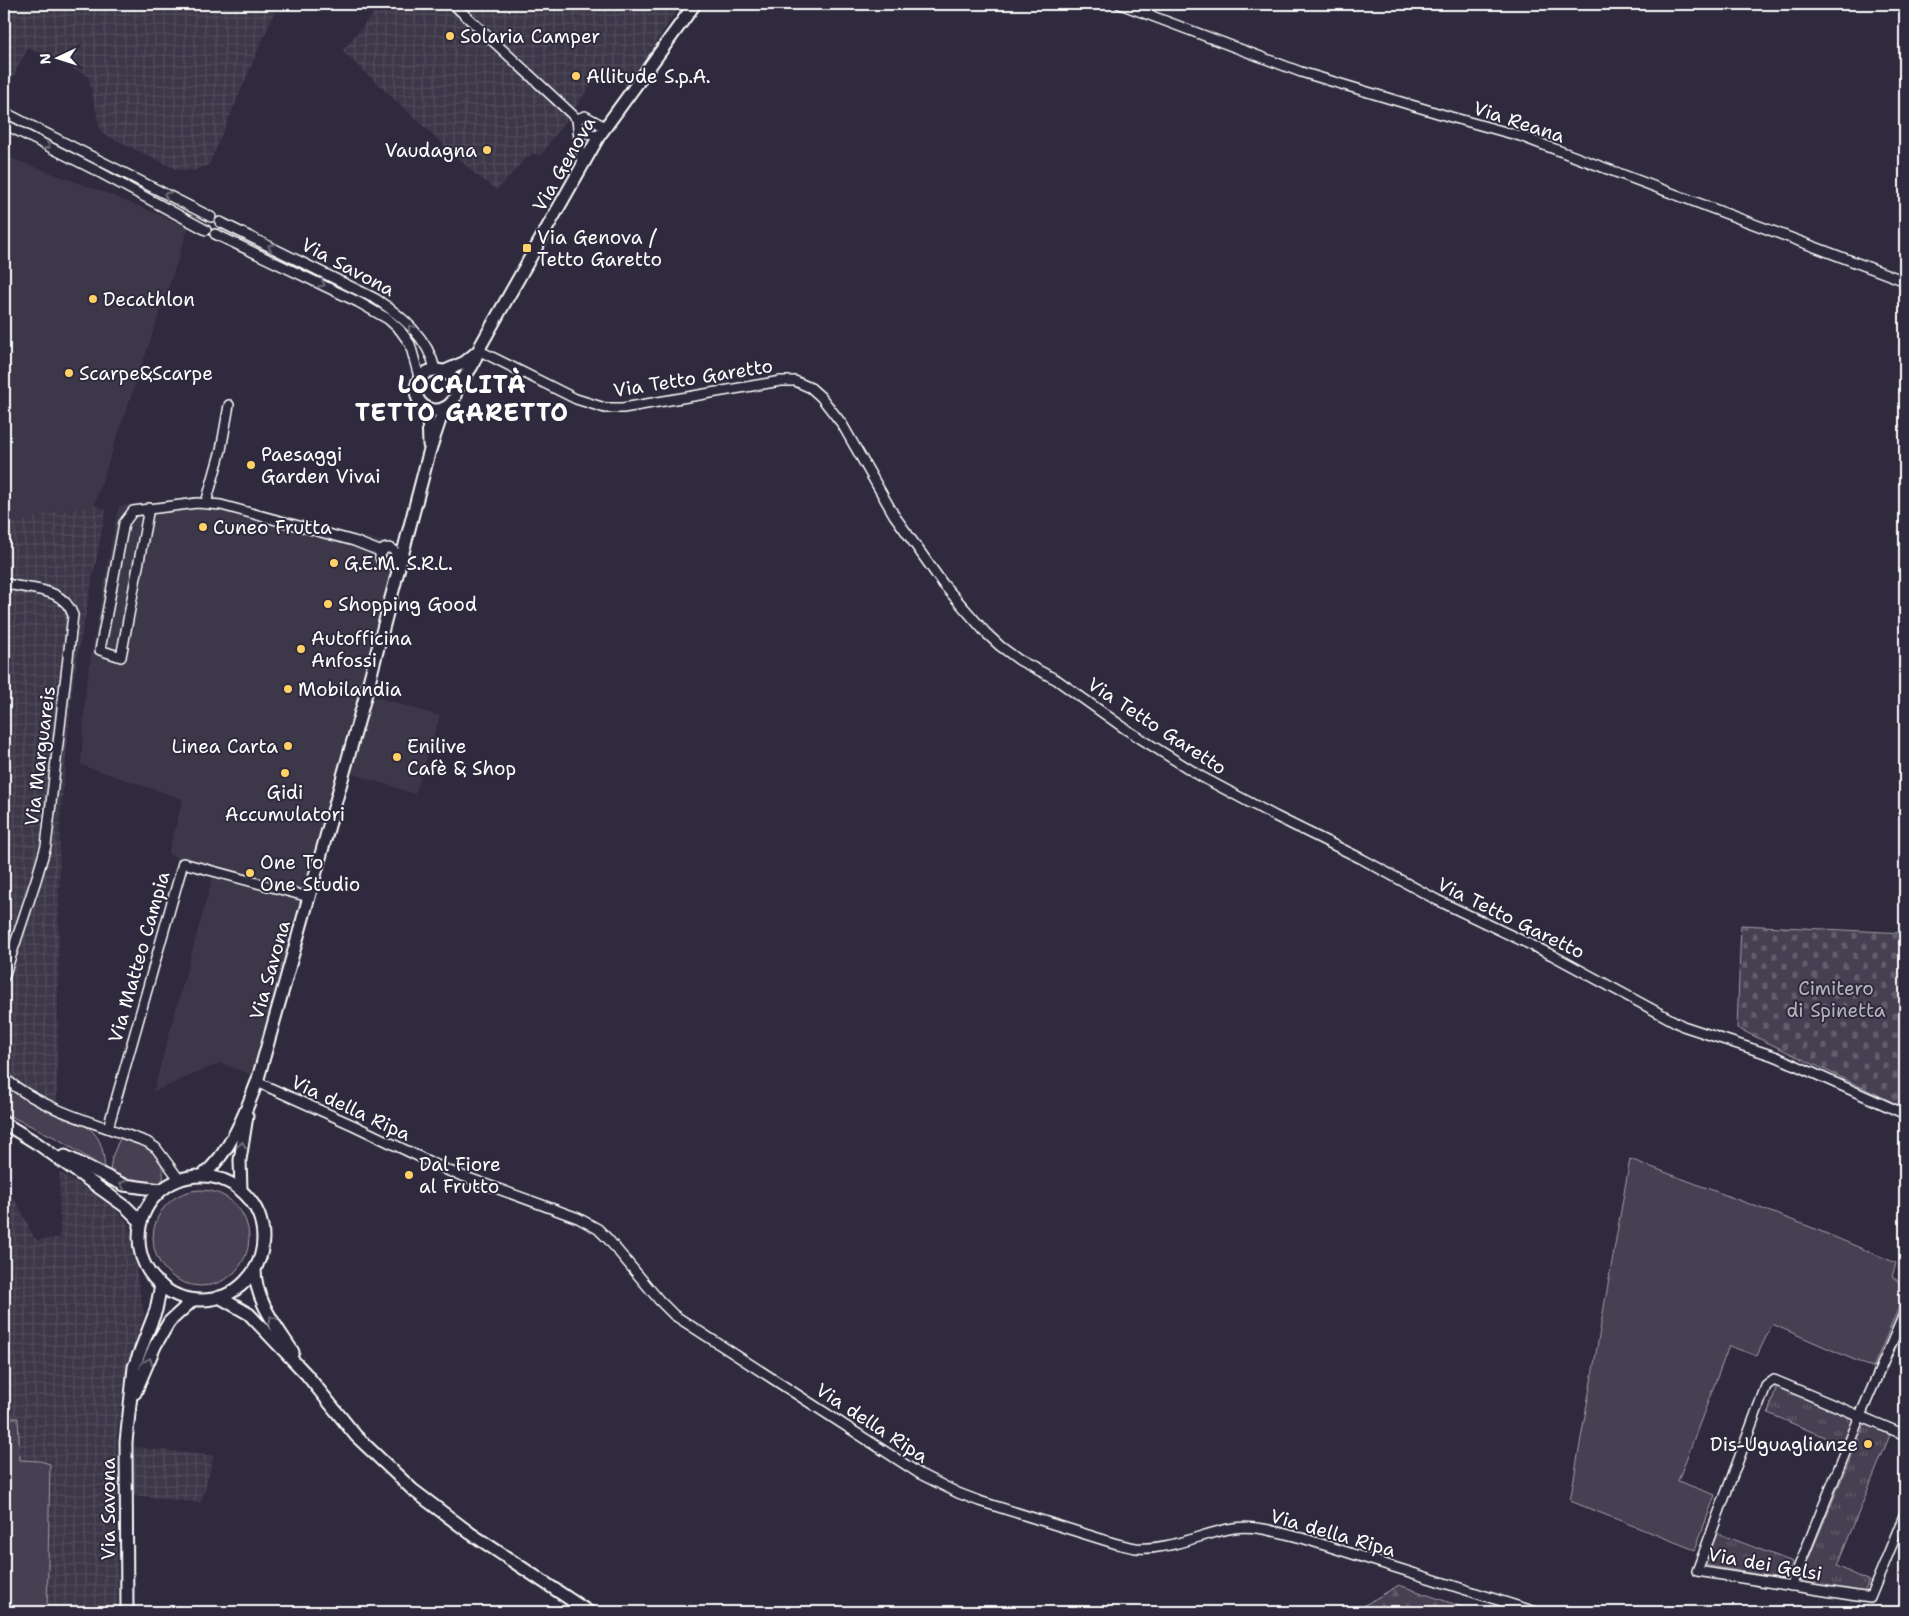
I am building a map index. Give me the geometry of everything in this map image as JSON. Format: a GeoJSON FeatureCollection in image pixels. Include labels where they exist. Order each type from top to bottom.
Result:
{"type":"FeatureCollection","features":[{"type":"Feature","properties":{"kind":"main road","name":"Via Genova"},"geometry":{"type":"LineString","coordinates":[[456,390],[472,366],[478,350],[602,131],[695,4]]}},
{"type":"Feature","properties":{"kind":"main road","name":"Via Genova"},"geometry":{"type":"LineString","coordinates":[[440,370],[465,362],[478,350]]}},
{"type":"Feature","properties":{"kind":"main road"},"geometry":{"type":"LineString","coordinates":[[440,370],[453,379],[456,390],[453,401],[444,408],[431,410],[420,403],[415,390],[419,377],[424,373],[440,370]]}},
{"type":"Feature","properties":{"kind":"main road","name":"Via Savona"},"geometry":{"type":"LineString","coordinates":[[425,407],[428,417],[429,453]]}},
{"type":"Feature","properties":{"kind":"main road","name":"Via Savona"},"geometry":{"type":"LineString","coordinates":[[203,1175],[212,1168],[230,1143],[257,1082],[309,897],[399,560],[429,453],[444,408]]}},
{"type":"Feature","properties":{"kind":"main road","name":"Via Savona"},"geometry":{"type":"LineString","coordinates":[[241,1190],[240,1160],[250,1100]]}},
{"type":"Feature","properties":{"kind":"main road"},"geometry":{"type":"LineString","coordinates":[[4,1123],[87,1173],[141,1222]]}},
{"type":"Feature","properties":{"kind":"main road"},"geometry":{"type":"LineString","coordinates":[[87,1173],[124,1185],[161,1190]]}},
{"type":"Feature","properties":{"kind":"main road"},"geometry":{"type":"LineString","coordinates":[[203,1175],[217,1177],[230,1182],[241,1190],[256,1208],[262,1223],[264,1239],[261,1255],[255,1269],[246,1282],[234,1291],[220,1297],[194,1300],[171,1292],[161,1285],[149,1272],[142,1256],[139,1239],[141,1222],[149,1204],[161,1190],[179,1179],[203,1175]]}},
{"type":"Feature","properties":{"kind":"main road"},"geometry":{"type":"LineString","coordinates":[[255,1269],[256,1285],[266,1310],[307,1375]]}},
{"type":"Feature","properties":{"kind":"main road","name":"Via Savona"},"geometry":{"type":"LineString","coordinates":[[127,1612],[126,1442],[134,1367],[156,1310],[161,1285]]}},
{"type":"Feature","properties":{"kind":"main road"},"geometry":{"type":"LineString","coordinates":[[220,1297],[249,1314],[307,1375],[356,1436],[413,1490],[470,1534],[589,1612]]}},
{"type":"Feature","properties":{"kind":"main road","name":"Via Savona"},"geometry":{"type":"LineString","coordinates":[[130,1406],[155,1346],[169,1322],[194,1300]]}},
{"type":"Feature","properties":{"kind":"street"},"geometry":{"type":"LineString","coordinates":[[453,4],[577,119],[582,166]]}},
{"type":"Feature","properties":{"kind":"street","name":"Via Reana"},"geometry":{"type":"LineString","coordinates":[[1120,4],[1301,72],[1520,136],[1905,281]]}},
{"type":"Feature","properties":{"kind":"street"},"geometry":{"type":"LineString","coordinates":[[4,112],[211,217]]}},
{"type":"Feature","properties":{"kind":"street"},"geometry":{"type":"LineString","coordinates":[[577,119],[585,116],[602,131]]}},
{"type":"Feature","properties":{"kind":"street","name":"Via Savona"},"geometry":{"type":"LineString","coordinates":[[4,124],[95,170],[210,232],[358,302],[388,319],[400,330],[410,344],[419,377]]}},
{"type":"Feature","properties":{"kind":"street"},"geometry":{"type":"LineString","coordinates":[[578,131],[602,131]]}},
{"type":"Feature","properties":{"kind":"street","name":"Via Savona"},"geometry":{"type":"LineString","coordinates":[[220,222],[376,300],[398,314],[420,338],[440,370]]}},
{"type":"Feature","properties":{"kind":"street","name":"Via Tetto Garetto"},"geometry":{"type":"LineString","coordinates":[[478,350],[576,399],[605,408],[624,408],[781,380],[795,381],[811,388],[821,397],[842,424],[894,515],[943,584],[986,633],[1019,660],[1057,680],[1127,730],[1202,777],[1362,859],[1437,900],[1552,955],[1683,1026],[1777,1058],[1905,1114]]}},
{"type":"Feature","properties":{"kind":"street"},"geometry":{"type":"LineString","coordinates":[[206,503],[220,450],[229,405]]}},
{"type":"Feature","properties":{"kind":"street"},"geometry":{"type":"LineString","coordinates":[[149,508],[120,657],[100,650],[124,522],[133,511],[149,508],[206,503],[221,505],[354,541],[382,552],[386,549],[391,549],[399,560]]}},
{"type":"Feature","properties":{"kind":"street","name":"Via Marguareis"},"geometry":{"type":"LineString","coordinates":[[4,584],[57,595],[69,605],[73,615],[46,846],[4,976]]}},
{"type":"Feature","properties":{"kind":"street","name":"Via Matteo Campia"},"geometry":{"type":"LineString","coordinates":[[108,1128],[183,863],[309,897]]}},
{"type":"Feature","properties":{"kind":"street"},"geometry":{"type":"LineString","coordinates":[[4,1078],[45,1102],[84,1120],[147,1142],[156,1148],[179,1179]]}},
{"type":"Feature","properties":{"kind":"street","name":"Via della Ripa"},"geometry":{"type":"LineString","coordinates":[[257,1082],[449,1171],[578,1218],[608,1238],[659,1300],[674,1315],[920,1474],[958,1493],[1117,1544],[1136,1548],[1163,1546],[1234,1528],[1269,1530],[1302,1538],[1536,1612]]}},
{"type":"Feature","properties":{"kind":"street"},"geometry":{"type":"LineString","coordinates":[[1791,1586],[1860,1416],[1905,1312]]}},
{"type":"Feature","properties":{"kind":"street","name":"Via dei Gelsi"},"geometry":{"type":"LineString","coordinates":[[1860,1416],[1774,1380],[1766,1386],[1697,1571],[1870,1598],[1905,1512]]}},
{"type":"Feature","properties":{"kind":"street"},"geometry":{"type":"LineString","coordinates":[[1860,1416],[1905,1435]]}},
{"type":"Feature","properties":{"kind":"shaded area"},"geometry":{"type":"Polygon","coordinates":[[[4,4],[278,4],[209,165],[193,171],[176,169],[101,133],[88,76],[28,48],[8,87],[4,90],[4,4]]]}},
{"type":"Feature","properties":{"kind":"shaded area"},"geometry":{"type":"Polygon","coordinates":[[[372,4],[681,4],[627,86],[602,70],[541,155],[532,154],[527,157],[497,190],[475,174],[342,51],[377,9],[372,4]]]}},
{"type":"Feature","properties":{"kind":"shaded area"},"geometry":{"type":"Polygon","coordinates":[[[4,151],[13,159],[106,193],[189,227],[94,505],[49,513],[4,526],[4,151]]]}},
{"type":"Feature","properties":{"kind":"shaded area"},"geometry":{"type":"Polygon","coordinates":[[[212,496],[394,545],[398,550],[251,1075],[220,1063],[153,1092],[214,872],[168,854],[183,799],[81,765],[86,685],[119,506],[212,496]]]}},
{"type":"Feature","properties":{"kind":"shaded area"},"geometry":{"type":"Polygon","coordinates":[[[94,505],[106,510],[74,674],[60,819],[57,1100],[51,1111],[35,1104],[4,1083],[4,526],[49,513],[94,505]]]}},
{"type":"Feature","properties":{"kind":"shaded area"},"geometry":{"type":"Polygon","coordinates":[[[373,696],[440,716],[415,794],[350,773],[373,696]]]}},
{"type":"Feature","properties":{"kind":"shaded area"},"geometry":{"type":"Polygon","coordinates":[[[59,1172],[112,1206],[128,1223],[144,1314],[124,1381],[116,1442],[118,1612],[47,1612],[50,1464],[40,1461],[20,1460],[18,1419],[4,1418],[4,1185],[18,1205],[37,1240],[60,1237],[59,1172]]]}},
{"type":"Feature","properties":{"kind":"shaded area"},"geometry":{"type":"Polygon","coordinates":[[[135,1447],[214,1456],[201,1503],[133,1495],[135,1447]]]}},
{"type":"Feature","properties":{"kind":"green space","name":"Cimitero di Spinetta"},"geometry":{"type":"Polygon","coordinates":[[[1741,925],[1905,933],[1905,1108],[1737,1028],[1741,925]]]}},
{"type":"Feature","properties":{"kind":"green space"},"geometry":{"type":"Polygon","coordinates":[[[4,1083],[36,1104],[86,1126],[100,1142],[104,1157],[104,1168],[58,1139],[4,1113],[4,1083]]]}},
{"type":"Feature","properties":{"kind":"green space"},"geometry":{"type":"Polygon","coordinates":[[[120,1138],[144,1145],[151,1150],[161,1163],[163,1180],[158,1183],[144,1184],[122,1178],[110,1172],[112,1157],[120,1138]]]}},
{"type":"Feature","properties":{"kind":"green space"},"geometry":{"type":"Polygon","coordinates":[[[1630,1159],[1813,1228],[1896,1263],[1892,1277],[1905,1285],[1905,1293],[1873,1368],[1772,1324],[1757,1356],[1729,1346],[1678,1481],[1715,1495],[1695,1550],[1570,1501],[1630,1159]]]}},
{"type":"Feature","properties":{"kind":"green space"},"geometry":{"type":"Polygon","coordinates":[[[201,1190],[219,1193],[235,1204],[246,1220],[249,1238],[246,1256],[235,1272],[219,1283],[201,1286],[183,1283],[167,1272],[156,1256],[153,1238],[156,1220],[167,1204],[183,1193],[201,1190]]]}},
{"type":"Feature","properties":{"kind":"green space"},"geometry":{"type":"Polygon","coordinates":[[[1777,1385],[1857,1418],[1845,1446],[1768,1413],[1777,1385]]]}},
{"type":"Feature","properties":{"kind":"green space"},"geometry":{"type":"Polygon","coordinates":[[[4,1418],[18,1418],[20,1460],[40,1461],[50,1464],[47,1612],[4,1612],[4,1418]]]}},
{"type":"Feature","properties":{"kind":"green space"},"geometry":{"type":"Polygon","coordinates":[[[1865,1423],[1890,1435],[1837,1566],[1869,1581],[1864,1592],[1799,1582],[1865,1423]]]}},
{"type":"Feature","properties":{"kind":"green space"},"geometry":{"type":"Polygon","coordinates":[[[1717,1533],[1793,1562],[1785,1579],[1704,1565],[1717,1533]]]}},
{"type":"Feature","properties":{"kind":"green space"},"geometry":{"type":"Polygon","coordinates":[[[1399,1585],[1477,1612],[1360,1612],[1358,1609],[1399,1585]]]}},
{"type":"Feature","properties":{"kind":"place","name":"Solaria Camper"},"geometry":{"type":"Point","coordinates":[450,36]}},
{"type":"Feature","properties":{"kind":"place","name":"Allitude S.p.A."},"geometry":{"type":"Point","coordinates":[576,76]}},
{"type":"Feature","properties":{"kind":"place","name":"Vaudagna"},"geometry":{"type":"Point","coordinates":[487,150]}},
{"type":"Feature","properties":{"kind":"place","name":"Via Genova / Tetto Garetto"},"geometry":{"type":"Point","coordinates":[527,248]}},
{"type":"Feature","properties":{"kind":"place","name":"Decathlon"},"geometry":{"type":"Point","coordinates":[93,299]}},
{"type":"Feature","properties":{"kind":"place","name":"Scarpe&Scarpe"},"geometry":{"type":"Point","coordinates":[69,373]}},
{"type":"Feature","properties":{"kind":"place","name":"Paesaggi Garden Vivai"},"geometry":{"type":"Point","coordinates":[251,465]}},
{"type":"Feature","properties":{"kind":"place","name":"Cuneo Frutta"},"geometry":{"type":"Point","coordinates":[203,527]}},
{"type":"Feature","properties":{"kind":"place","name":"G.E.M. S.R.L."},"geometry":{"type":"Point","coordinates":[334,563]}},
{"type":"Feature","properties":{"kind":"place","name":"Shopping Good"},"geometry":{"type":"Point","coordinates":[328,604]}},
{"type":"Feature","properties":{"kind":"place","name":"Autofficina Anfossi"},"geometry":{"type":"Point","coordinates":[301,649]}},
{"type":"Feature","properties":{"kind":"place","name":"Mobilandia"},"geometry":{"type":"Point","coordinates":[288,689]}},
{"type":"Feature","properties":{"kind":"place","name":"Linea Carta"},"geometry":{"type":"Point","coordinates":[288,746]}},
{"type":"Feature","properties":{"kind":"place","name":"Enilive Cafè & Shop"},"geometry":{"type":"Point","coordinates":[397,757]}},
{"type":"Feature","properties":{"kind":"place","name":"Gidi Accumulatori"},"geometry":{"type":"Point","coordinates":[285,773]}},
{"type":"Feature","properties":{"kind":"place","name":"One To One Studio"},"geometry":{"type":"Point","coordinates":[250,873]}},
{"type":"Feature","properties":{"kind":"place","name":"Dal Fiore al Frutto"},"geometry":{"type":"Point","coordinates":[409,1175]}},
{"type":"Feature","properties":{"kind":"place","name":"Dis-Uguaglianze"},"geometry":{"type":"Point","coordinates":[1868,1444]}},
{"type":"Feature","properties":{"kind":"district","name":"LOCALITÀ TETTO GARETTO"},"geometry":{"type":"Point","coordinates":[462,399]}}]}
